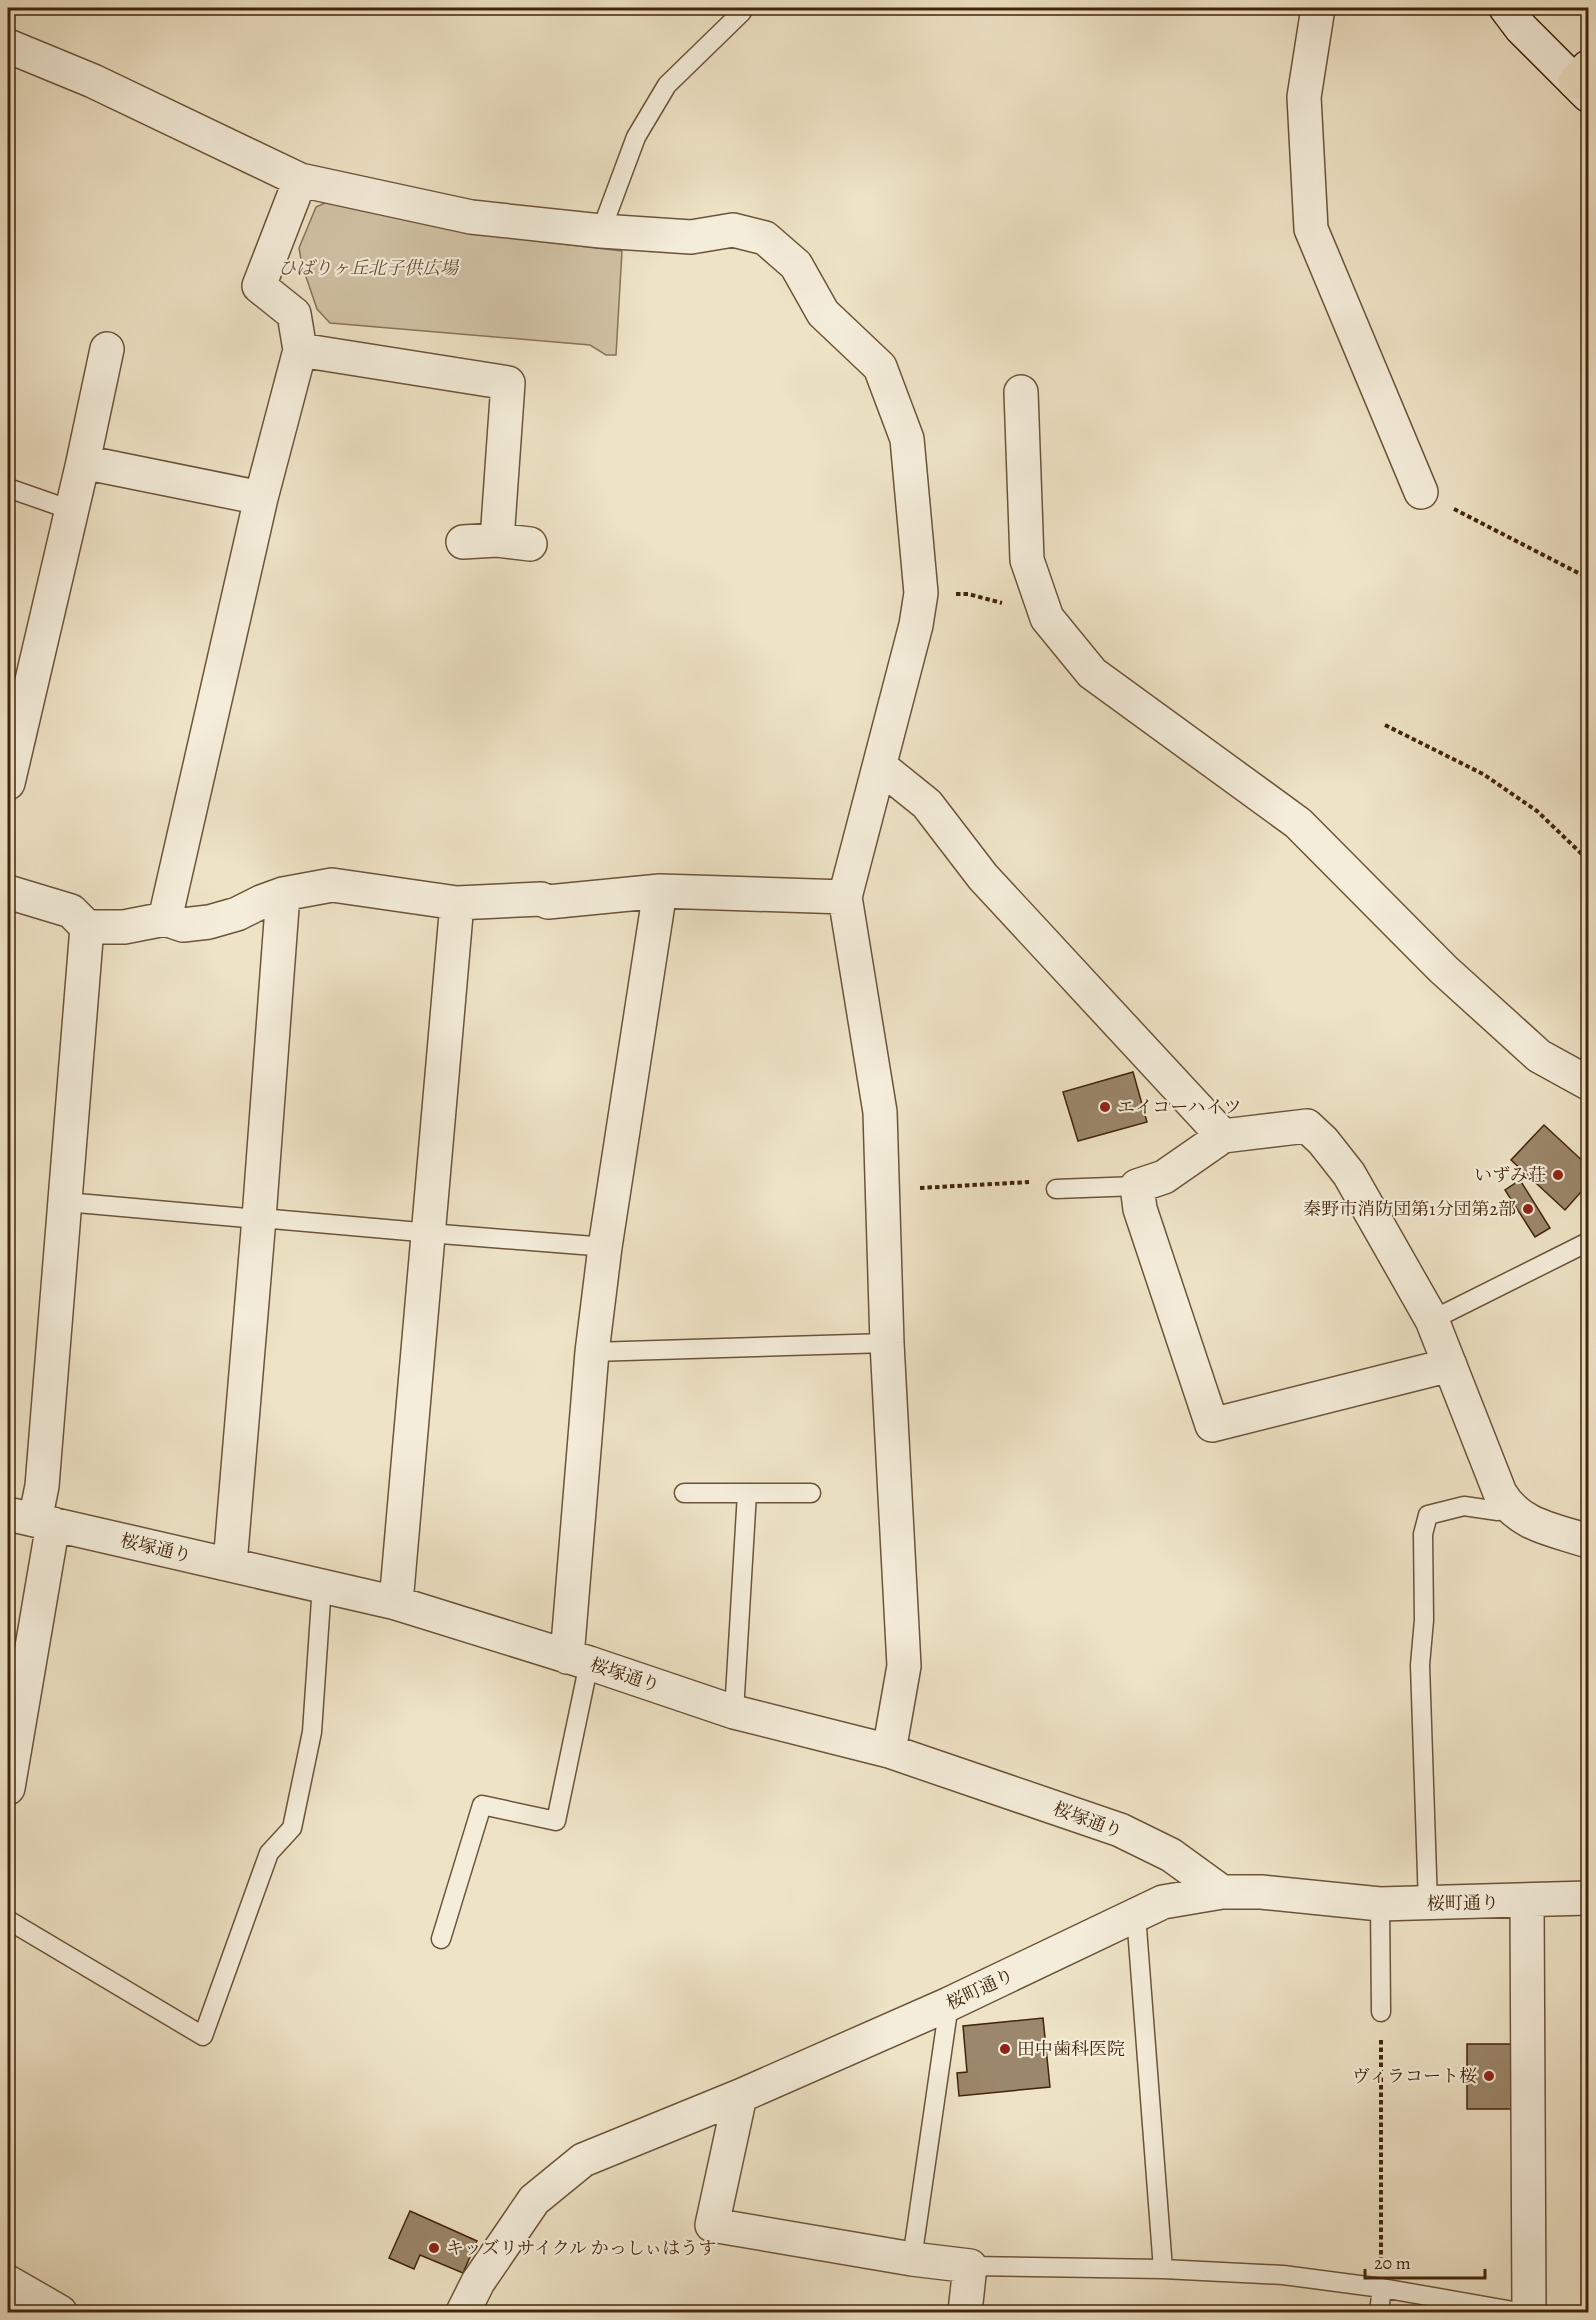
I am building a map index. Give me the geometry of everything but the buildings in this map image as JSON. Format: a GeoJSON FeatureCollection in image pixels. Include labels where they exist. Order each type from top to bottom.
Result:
{"type":"FeatureCollection","features":[{"type":"Feature","properties":{"kind":"street"},"geometry":{"type":"LineString","coordinates":[[1318,8],[1304,97],[1311,229],[1421,492]]}},
{"type":"Feature","properties":{"kind":"street"},"geometry":{"type":"LineString","coordinates":[[1506,8],[1521,28],[1584,81]]}},
{"type":"Feature","properties":{"kind":"street"},"geometry":{"type":"LineString","coordinates":[[8,46],[93,81],[300,180],[471,217],[602,231],[691,237],[733,230],[765,238],[796,265],[823,313],[879,367],[907,440],[921,593],[916,625],[881,767],[845,897],[880,1112],[887,1343],[904,1666],[889,1751]]}},
{"type":"Feature","properties":{"kind":"street"},"geometry":{"type":"LineString","coordinates":[[165,919],[261,498],[300,350],[294,314],[259,286],[300,180]]}},
{"type":"Feature","properties":{"kind":"street"},"geometry":{"type":"LineString","coordinates":[[8,783],[107,349]]}},
{"type":"Feature","properties":{"kind":"street"},"geometry":{"type":"LineString","coordinates":[[300,350],[507,383],[497,540]]}},
{"type":"Feature","properties":{"kind":"street"},"geometry":{"type":"LineString","coordinates":[[1021,392],[1027,560],[1047,618],[1054,627],[1092,673],[1298,823],[1443,969],[1539,1056],[1588,1083]]}},
{"type":"Feature","properties":{"kind":"street"},"geometry":{"type":"LineString","coordinates":[[83,462],[261,498]]}},
{"type":"Feature","properties":{"kind":"street"},"geometry":{"type":"LineString","coordinates":[[463,542],[497,540],[530,544]]}},
{"type":"Feature","properties":{"kind":"street"},"geometry":{"type":"LineString","coordinates":[[881,767],[927,804],[983,877],[1223,1136]]}},
{"type":"Feature","properties":{"kind":"street"},"geometry":{"type":"LineString","coordinates":[[8,892],[71,911],[87,927],[124,927],[165,919],[183,925],[209,922],[237,914],[283,894],[332,885],[457,903],[541,899],[548,902],[660,891],[845,897]]}},
{"type":"Feature","properties":{"kind":"street"},"geometry":{"type":"LineString","coordinates":[[578,1660],[592,1352],[600,1246],[660,891]]}},
{"type":"Feature","properties":{"kind":"street"},"geometry":{"type":"LineString","coordinates":[[230,1564],[283,894]]}},
{"type":"Feature","properties":{"kind":"street"},"geometry":{"type":"LineString","coordinates":[[396,1603],[457,903]]}},
{"type":"Feature","properties":{"kind":"street"},"geometry":{"type":"LineString","coordinates":[[8,1788],[32,1519],[42,1486],[71,1202],[87,927]]}},
{"type":"Feature","properties":{"kind":"street"},"geometry":{"type":"LineString","coordinates":[[1449,1365],[1212,1425],[1140,1209],[1137,1186],[1164,1177],[1223,1136],[1307,1126],[1323,1141],[1349,1174],[1431,1320],[1449,1365],[1500,1493],[1508,1507],[1525,1520],[1588,1541]]}},
{"type":"Feature","properties":{"kind":"street","name":"桜塚通り"},"geometry":{"type":"LineString","coordinates":[[32,1519],[396,1603],[734,1712],[889,1751],[1120,1830],[1171,1855],[1222,1892]]}},
{"type":"Feature","properties":{"kind":"street","name":"桜町通り"},"geometry":{"type":"LineString","coordinates":[[463,2313],[478,2282],[534,2200],[583,2160],[740,2096],[948,2004],[1163,1902],[1222,1892],[1261,1892],[1406,1908],[1588,1898]]}},
{"type":"Feature","properties":{"kind":"street"},"geometry":{"type":"LineString","coordinates":[[1527,1901],[1529,2313]]}},
{"type":"Feature","properties":{"kind":"street"},"geometry":{"type":"LineString","coordinates":[[740,2096],[712,2225],[912,2259],[970,2266],[965,2313]]}},
{"type":"Feature","properties":{"kind":"street"},"geometry":{"type":"LineString","coordinates":[[8,2282],[60,2313]]}},
{"type":"Feature","properties":{"kind":"lane"},"geometry":{"type":"LineString","coordinates":[[602,231],[636,137],[667,86],[742,12]]}},
{"type":"Feature","properties":{"kind":"lane"},"geometry":{"type":"LineString","coordinates":[[8,488],[71,510]]}},
{"type":"Feature","properties":{"kind":"lane"},"geometry":{"type":"LineString","coordinates":[[1056,1189],[1137,1186]]}},
{"type":"Feature","properties":{"kind":"lane"},"geometry":{"type":"LineString","coordinates":[[71,1202],[600,1246]]}},
{"type":"Feature","properties":{"kind":"lane"},"geometry":{"type":"LineString","coordinates":[[1431,1320],[1588,1242]]}},
{"type":"Feature","properties":{"kind":"lane"},"geometry":{"type":"LineString","coordinates":[[592,1352],[887,1343]]}},
{"type":"Feature","properties":{"kind":"lane"},"geometry":{"type":"LineString","coordinates":[[684,1493],[811,1493]]}},
{"type":"Feature","properties":{"kind":"lane"},"geometry":{"type":"LineString","coordinates":[[734,1712],[747,1493]]}},
{"type":"Feature","properties":{"kind":"lane"},"geometry":{"type":"LineString","coordinates":[[1381,2012],[1406,1908],[1424,1620],[1423,1534],[1428,1515],[1464,1506],[1498,1511],[1508,1507]]}},
{"type":"Feature","properties":{"kind":"lane"},"geometry":{"type":"LineString","coordinates":[[8,1920],[203,2036],[269,1853],[292,1828],[312,1732],[321,1585]]}},
{"type":"Feature","properties":{"kind":"lane"},"geometry":{"type":"LineString","coordinates":[[441,1939],[482,1805],[556,1821],[578,1660]]}},
{"type":"Feature","properties":{"kind":"lane"},"geometry":{"type":"LineString","coordinates":[[1136,1915],[1163,2269]]}},
{"type":"Feature","properties":{"kind":"lane"},"geometry":{"type":"LineString","coordinates":[[912,2259],[948,2004]]}},
{"type":"Feature","properties":{"kind":"lane"},"geometry":{"type":"LineString","coordinates":[[970,2266],[1163,2269],[1283,2275],[1382,2288],[1519,2313]]}},
{"type":"Feature","properties":{"kind":"lane"},"geometry":{"type":"LineString","coordinates":[[1379,2313],[1382,2288]]}},
{"type":"Feature","properties":{"kind":"path"},"geometry":{"type":"LineString","coordinates":[[1421,492],[1588,578]]}},
{"type":"Feature","properties":{"kind":"path"},"geometry":{"type":"LineString","coordinates":[[951,594],[968,594],[997,600],[1007,605]]}},
{"type":"Feature","properties":{"kind":"path"},"geometry":{"type":"LineString","coordinates":[[1385,725],[1483,774],[1538,811],[1588,860]]}},
{"type":"Feature","properties":{"kind":"path"},"geometry":{"type":"LineString","coordinates":[[882,1190],[1037,1181]]}},
{"type":"Feature","properties":{"kind":"path"},"geometry":{"type":"LineString","coordinates":[[1381,2012],[1382,2288]]}},
{"type":"Feature","properties":{"kind":"green space","name":"ひばりヶ丘北子供広場"},"geometry":{"type":"Polygon","coordinates":[[[331,200],[469,233],[622,251],[616,355],[606,355],[590,345],[330,323],[317,309],[302,265],[299,248],[316,207],[331,200]]]}},
{"type":"Feature","properties":{"kind":"place","name":"エイコーハイツ"},"geometry":{"type":"Point","coordinates":[1105,1107]}},
{"type":"Feature","properties":{"kind":"place","name":"いずみ荘"},"geometry":{"type":"Point","coordinates":[1558,1175]}},
{"type":"Feature","properties":{"kind":"place","name":"秦野市消防団第1分団第2部"},"geometry":{"type":"Point","coordinates":[1528,1209]}},
{"type":"Feature","properties":{"kind":"place","name":"田中歯科医院"},"geometry":{"type":"Point","coordinates":[1005,2049]}},
{"type":"Feature","properties":{"kind":"place","name":"ヴィラコート桜"},"geometry":{"type":"Point","coordinates":[1489,2076]}},
{"type":"Feature","properties":{"kind":"place","name":"キッズリサイクル かっしぃはうす"},"geometry":{"type":"Point","coordinates":[434,2248]}}]}
